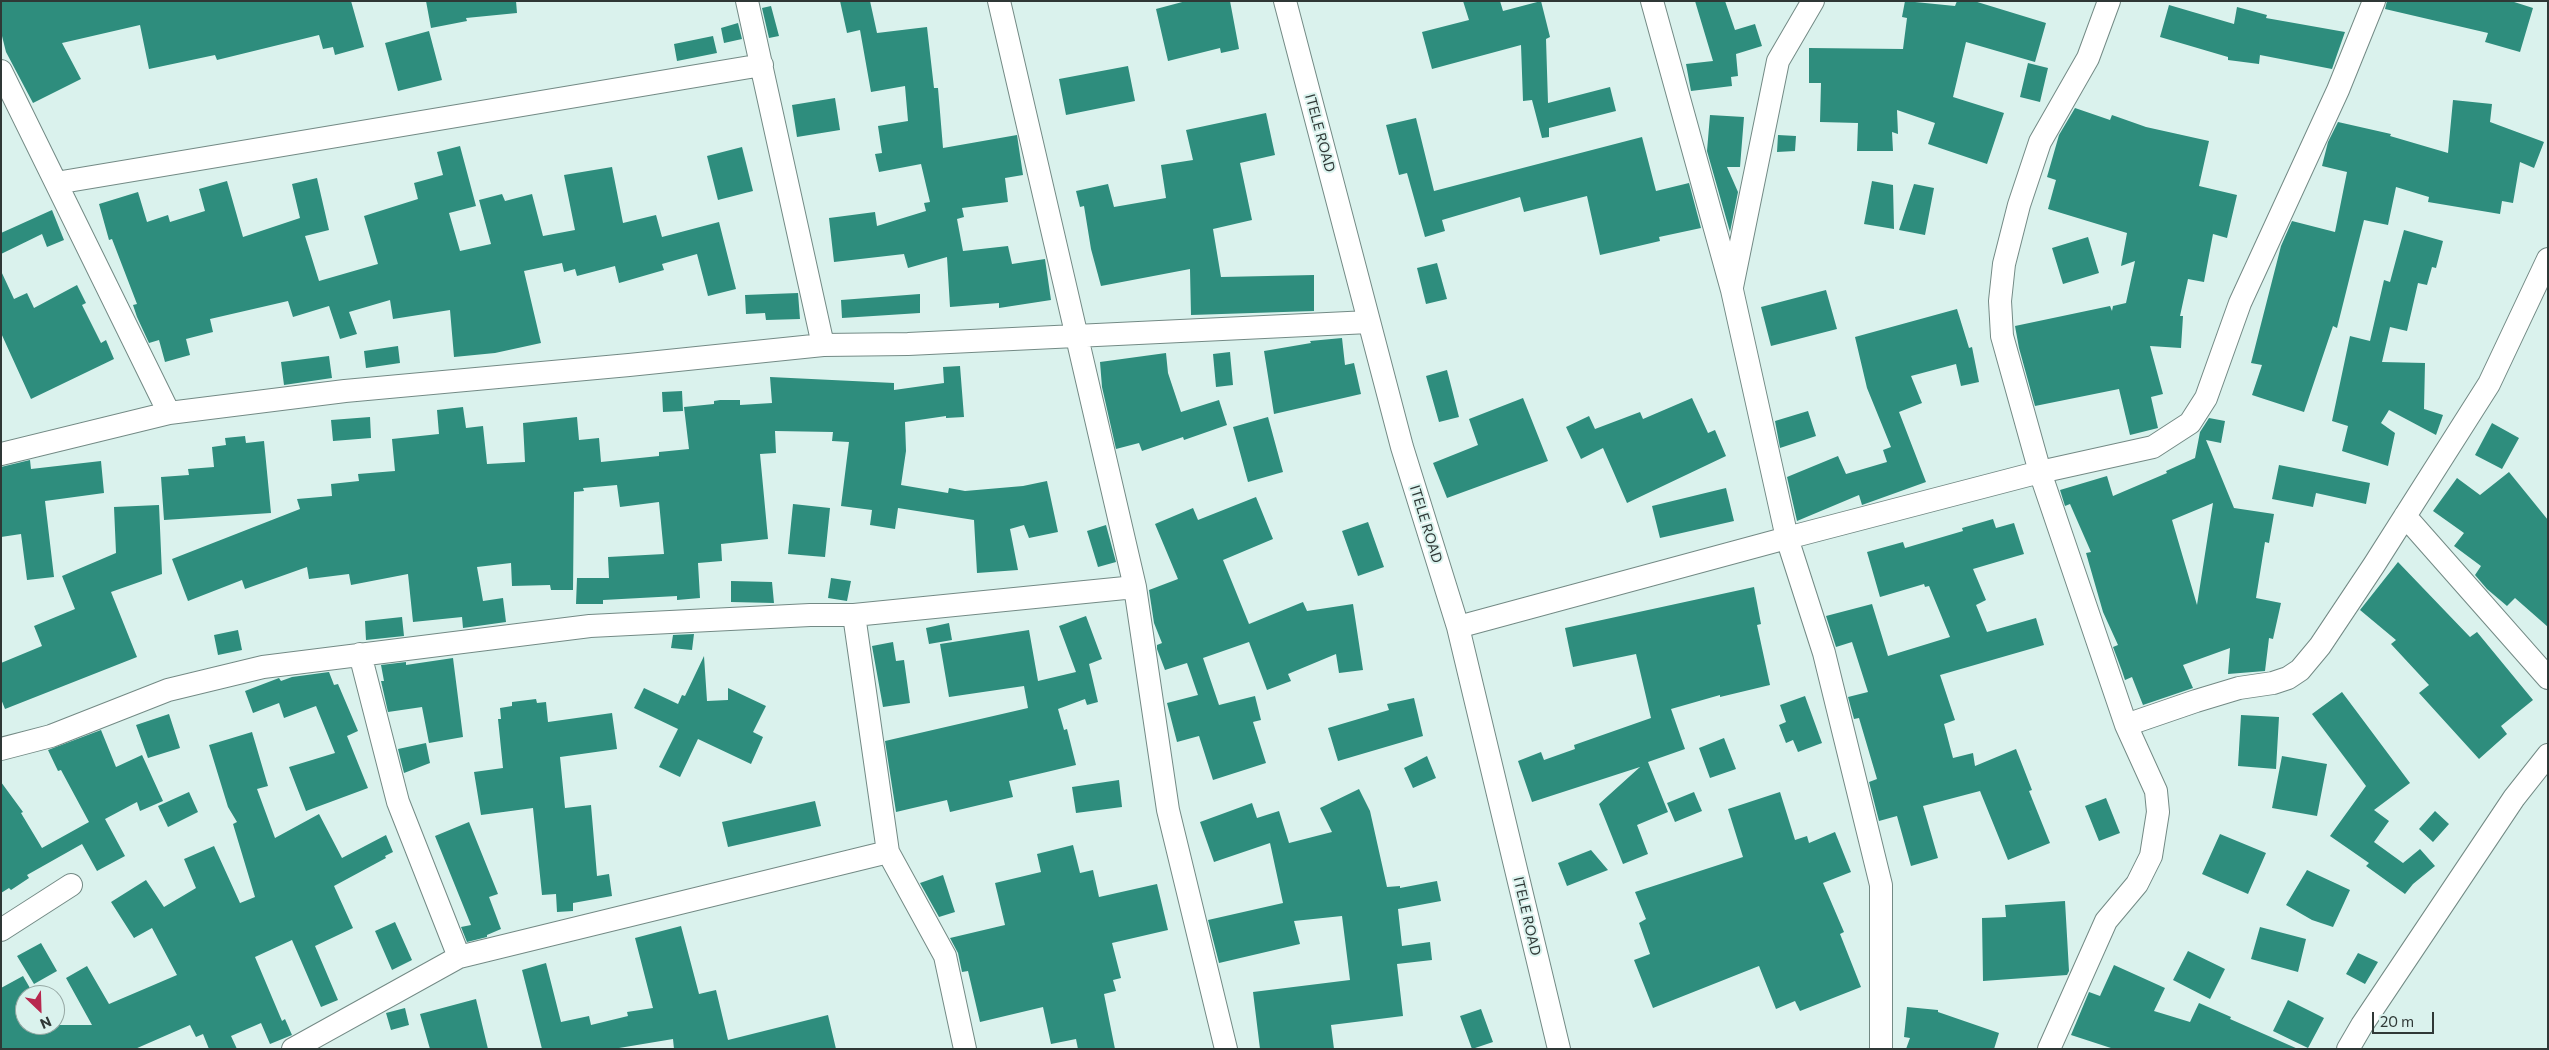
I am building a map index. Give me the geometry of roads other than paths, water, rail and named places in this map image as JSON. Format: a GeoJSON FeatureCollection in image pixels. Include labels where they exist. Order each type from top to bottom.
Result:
{"type":"FeatureCollection","features":[{"type":"Feature","properties":{"kind":"street"},"geometry":{"type":"LineString","coordinates":[[747,1],[823,345]]}},
{"type":"Feature","properties":{"kind":"street"},"geometry":{"type":"LineString","coordinates":[[1000,1],[1135,587],[1168,810],[1226,1049]]}},
{"type":"Feature","properties":{"kind":"street","name":"ITELE ROAD"},"geometry":{"type":"LineString","coordinates":[[1285,1],[1402,447],[1458,627],[1559,1049]]}},
{"type":"Feature","properties":{"kind":"street"},"geometry":{"type":"LineString","coordinates":[[1652,1],[1732,290],[1787,538],[1824,653],[1882,885],[1881,1049]]}},
{"type":"Feature","properties":{"kind":"street"},"geometry":{"type":"LineString","coordinates":[[1732,290],[1778,61],[1813,1]]}},
{"type":"Feature","properties":{"kind":"street"},"geometry":{"type":"LineString","coordinates":[[2049,1049],[2106,921],[2137,884],[2151,856],[2158,812],[2156,791],[2126,725],[2040,472],[2002,336],[2000,301],[2004,264],[2019,205],[2040,142],[2088,58],[2109,1]]}},
{"type":"Feature","properties":{"kind":"street"},"geometry":{"type":"LineString","coordinates":[[1458,627],[2040,472],[2153,447],[2190,423],[2206,398],[2240,303],[2338,90],[2374,1]]}},
{"type":"Feature","properties":{"kind":"street"},"geometry":{"type":"LineString","coordinates":[[56,182],[762,65]]}},
{"type":"Feature","properties":{"kind":"street"},"geometry":{"type":"LineString","coordinates":[[1,71],[168,413]]}},
{"type":"Feature","properties":{"kind":"street"},"geometry":{"type":"LineString","coordinates":[[2126,725],[2205,698],[2288,678],[2300,670],[2325,638],[2489,384],[2548,259]]}},
{"type":"Feature","properties":{"kind":"street"},"geometry":{"type":"LineString","coordinates":[[1,454],[168,413],[345,391],[823,345],[908,344],[1076,334],[1192,331],[1369,322]]}},
{"type":"Feature","properties":{"kind":"street"},"geometry":{"type":"LineString","coordinates":[[2405,516],[2548,678]]}},
{"type":"Feature","properties":{"kind":"street"},"geometry":{"type":"LineString","coordinates":[[1,749],[51,736],[168,690],[262,667],[590,626],[810,615],[854,615],[1135,587]]}},
{"type":"Feature","properties":{"kind":"street"},"geometry":{"type":"LineString","coordinates":[[854,615],[888,852],[945,956],[965,1049]]}},
{"type":"Feature","properties":{"kind":"street"},"geometry":{"type":"LineString","coordinates":[[360,654],[398,802],[459,957]]}},
{"type":"Feature","properties":{"kind":"street"},"geometry":{"type":"LineString","coordinates":[[2348,1049],[2514,798],[2548,755]]}},
{"type":"Feature","properties":{"kind":"street"},"geometry":{"type":"LineString","coordinates":[[293,1049],[459,957],[888,852]]}},
{"type":"Feature","properties":{"kind":"street"},"geometry":{"type":"LineString","coordinates":[[1,930],[71,885]]}}]}
